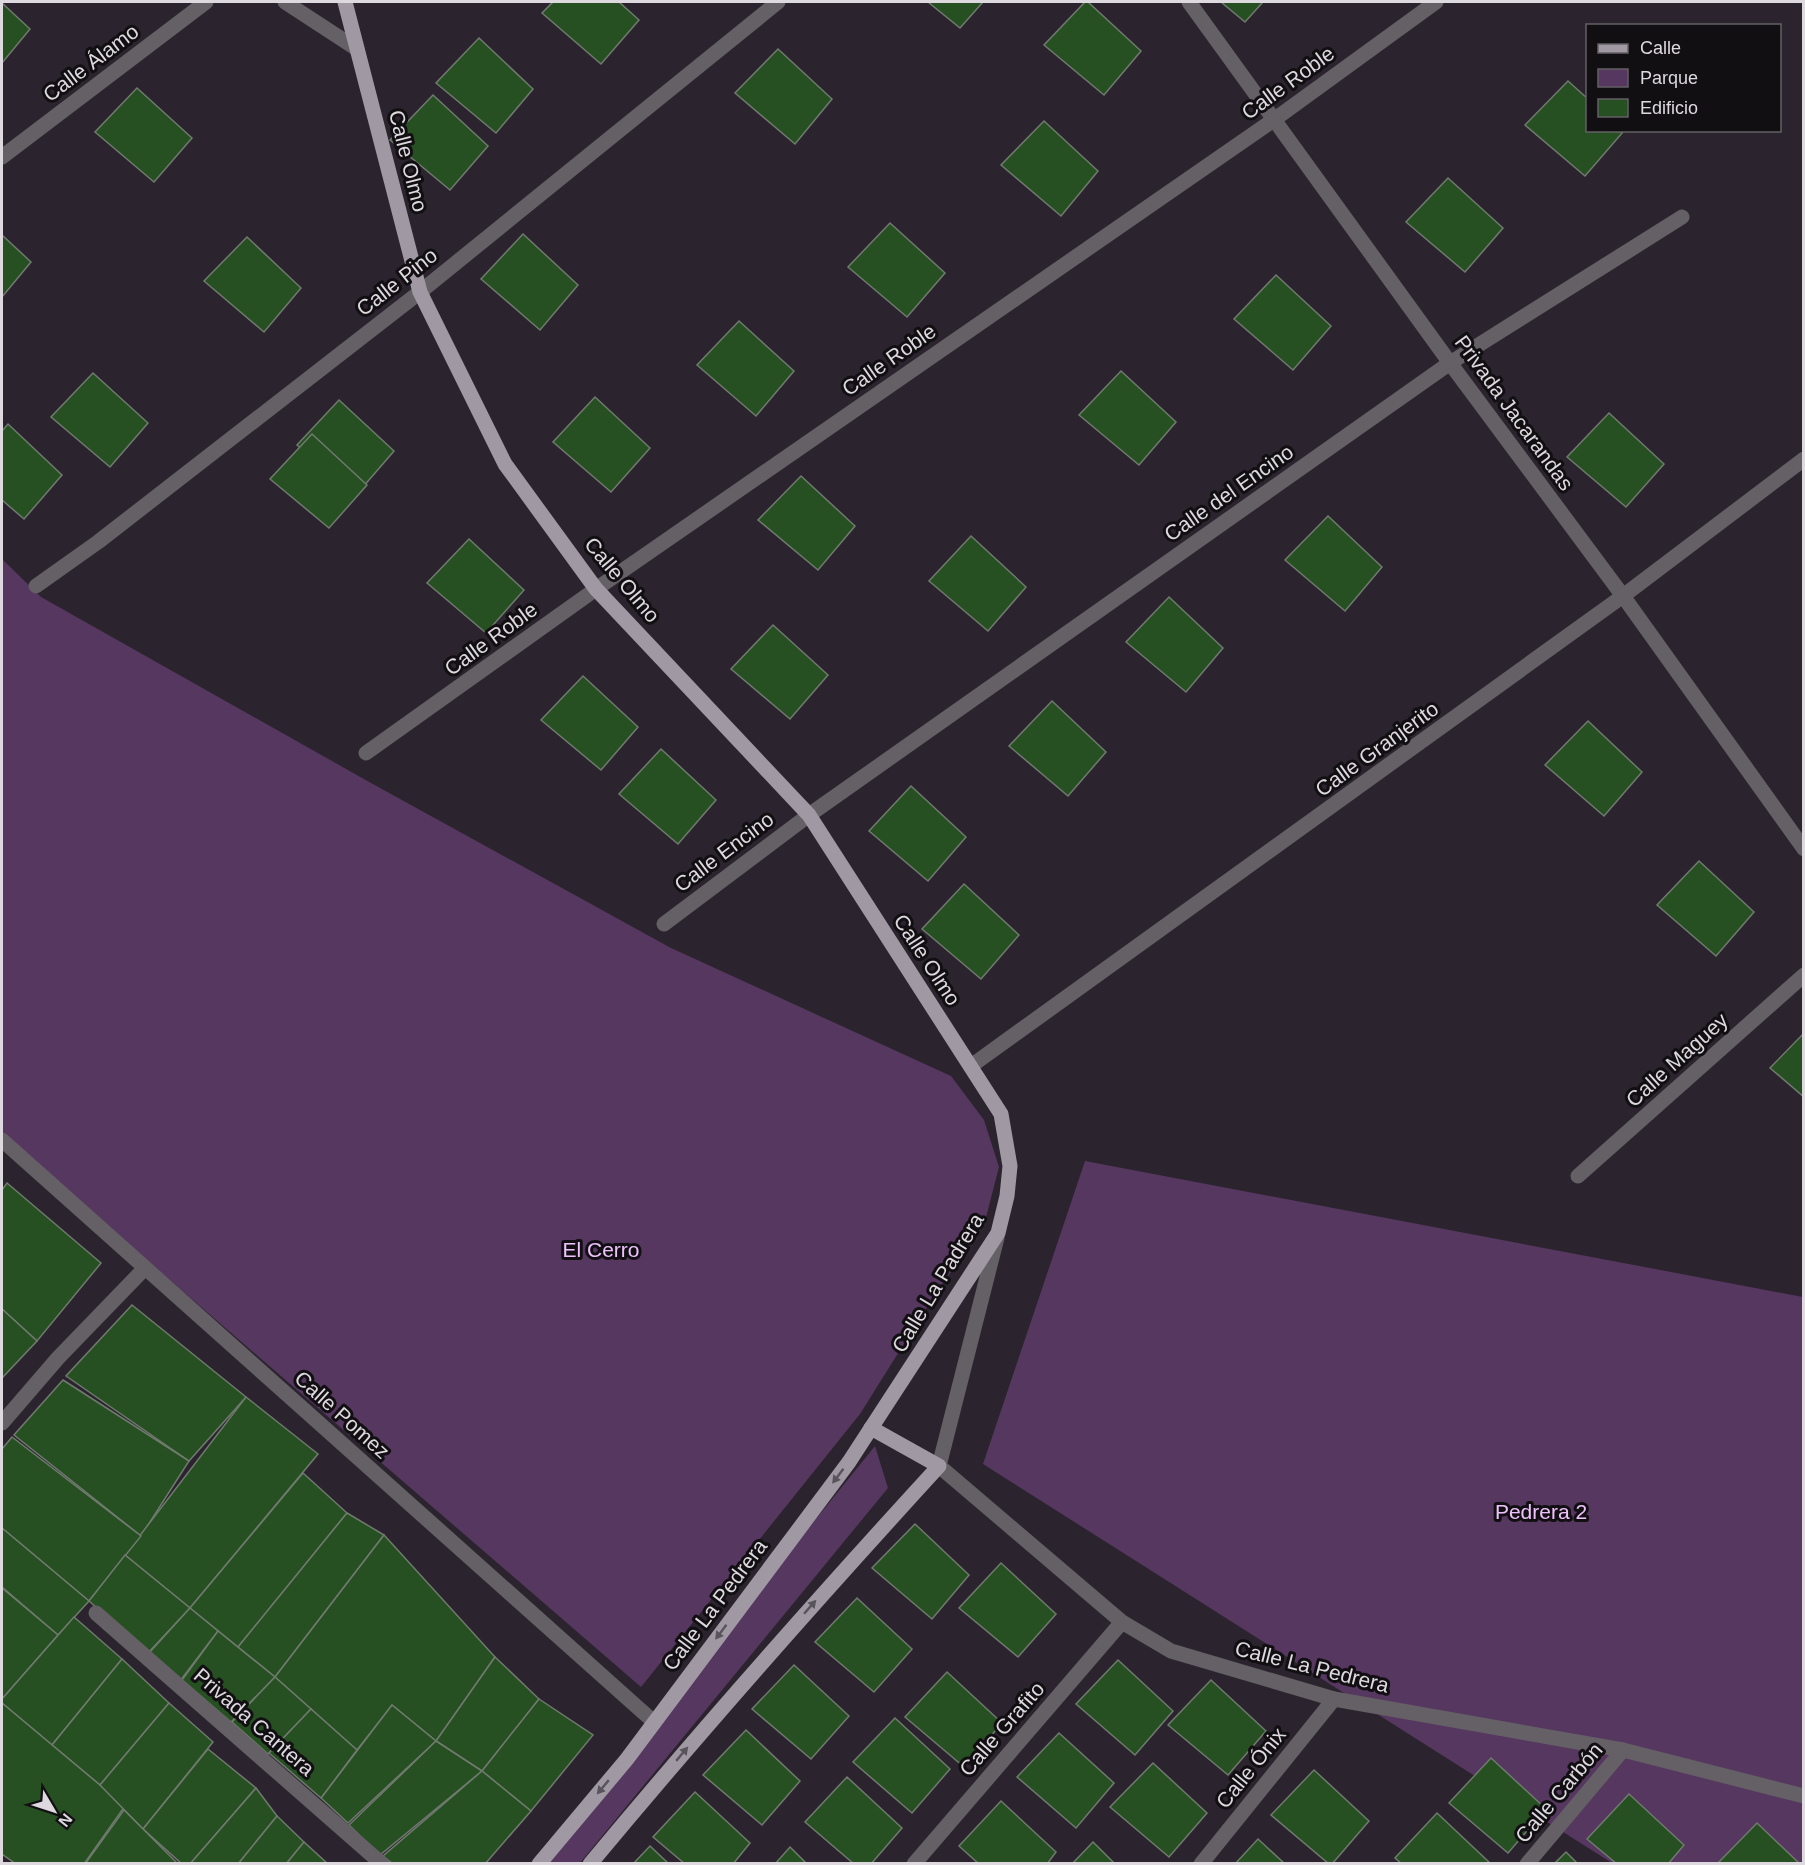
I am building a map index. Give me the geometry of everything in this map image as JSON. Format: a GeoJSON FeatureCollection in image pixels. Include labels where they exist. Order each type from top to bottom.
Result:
{"type":"FeatureCollection","features":[{"type":"Feature","properties":{"kind":"main road","name":"Calle Olmo"},"geometry":{"type":"LineString","coordinates":[[345,2],[420,292],[505,464],[596,589],[809,815],[1001,1114]]}},
{"type":"Feature","properties":{"kind":"main road","name":"Calle La Padrera"},"geometry":{"type":"LineString","coordinates":[[872,1428],[998,1233],[1007,1196],[1010,1166],[1001,1114]]}},
{"type":"Feature","properties":{"kind":"main road","name":"Calle La Pedrera"},"geometry":{"type":"LineString","coordinates":[[539,1863],[627,1759],[872,1428],[939,1466]]}},
{"type":"Feature","properties":{"kind":"main road"},"geometry":{"type":"LineString","coordinates":[[591,1863],[687,1747],[939,1466]]}},
{"type":"Feature","properties":{"kind":"street","name":"Calle Álamo"},"geometry":{"type":"LineString","coordinates":[[2,158],[207,2]]}},
{"type":"Feature","properties":{"kind":"street"},"geometry":{"type":"LineString","coordinates":[[285,2],[357,49]]}},
{"type":"Feature","properties":{"kind":"street","name":"Calle Pino"},"geometry":{"type":"LineString","coordinates":[[36,586],[107,534],[420,292],[778,2]]}},
{"type":"Feature","properties":{"kind":"street","name":"Privada Jacarandas"},"geometry":{"type":"LineString","coordinates":[[1189,2],[1450,363],[1623,596],[1803,849]]}},
{"type":"Feature","properties":{"kind":"street","name":"Calle Roble"},"geometry":{"type":"LineString","coordinates":[[366,753],[596,589],[1275,119],[1436,2]]}},
{"type":"Feature","properties":{"kind":"street","name":"Calle del Encino"},"geometry":{"type":"LineString","coordinates":[[809,815],[1450,363],[1682,218]]}},
{"type":"Feature","properties":{"kind":"street","name":"Calle Granjerito"},"geometry":{"type":"LineString","coordinates":[[970,1066],[1623,596],[1803,459]]}},
{"type":"Feature","properties":{"kind":"street","name":"Calle Encino"},"geometry":{"type":"LineString","coordinates":[[664,924],[809,815]]}},
{"type":"Feature","properties":{"kind":"street","name":"Calle Maguey"},"geometry":{"type":"LineString","coordinates":[[1578,1176],[1803,975]]}},
{"type":"Feature","properties":{"kind":"street","name":"Calle Pomez"},"geometry":{"type":"LineString","coordinates":[[2,1140],[654,1722]]}},
{"type":"Feature","properties":{"kind":"street"},"geometry":{"type":"LineString","coordinates":[[939,1466],[998,1233]]}},
{"type":"Feature","properties":{"kind":"street"},"geometry":{"type":"LineString","coordinates":[[2,1423],[58,1358],[145,1268]]}},
{"type":"Feature","properties":{"kind":"street","name":"Calle La Pedrera"},"geometry":{"type":"LineString","coordinates":[[939,1466],[1122,1622],[1171,1651],[1334,1699],[1623,1750],[1803,1797]]}},
{"type":"Feature","properties":{"kind":"street","name":"Privada Cantera"},"geometry":{"type":"LineString","coordinates":[[96,1613],[382,1863]]}},
{"type":"Feature","properties":{"kind":"street","name":"Calle Grafito"},"geometry":{"type":"LineString","coordinates":[[914,1863],[1122,1622]]}},
{"type":"Feature","properties":{"kind":"street","name":"Calle Ónix"},"geometry":{"type":"LineString","coordinates":[[1201,1863],[1334,1699]]}},
{"type":"Feature","properties":{"kind":"street","name":"Calle Carbón"},"geometry":{"type":"LineString","coordinates":[[1527,1863],[1623,1750]]}},
{"type":"Feature","properties":{"kind":"green space","name":"El Cerro"},"geometry":{"type":"Polygon","coordinates":[[[2,559],[41,597],[371,783],[671,948],[951,1076],[984,1120],[999,1167],[984,1225],[932,1299],[860,1414],[641,1687],[2,1135],[2,559]]]}},
{"type":"Feature","properties":{"kind":"green space","name":"Pedrera 2"},"geometry":{"type":"Polygon","coordinates":[[[1085,1161],[1803,1297],[1803,1863],[1612,1863],[983,1464],[1085,1161]]]}},
{"type":"Feature","properties":{"kind":"green space"},"geometry":{"type":"Polygon","coordinates":[[[875,1446],[888,1488],[580,1863],[537,1864],[875,1446]]]}},
{"type":"Feature","properties":{"kind":"building"},"geometry":{"type":"Polygon","coordinates":[[[553,2],[619,2],[639,20],[601,64],[542,13],[553,2]]]}},
{"type":"Feature","properties":{"kind":"building"},"geometry":{"type":"Polygon","coordinates":[[[928,2],[983,2],[960,28],[928,2]]]}},
{"type":"Feature","properties":{"kind":"building"},"geometry":{"type":"Polygon","coordinates":[[[1085,2],[1088,2],[1141,51],[1104,95],[1044,45],[1085,2]]]}},
{"type":"Feature","properties":{"kind":"building"},"geometry":{"type":"Polygon","coordinates":[[[1221,2],[1263,2],[1245,22],[1221,2]]]}},
{"type":"Feature","properties":{"kind":"building"},"geometry":{"type":"Polygon","coordinates":[[[2,3],[30,29],[2,63],[2,3]]]}},
{"type":"Feature","properties":{"kind":"building"},"geometry":{"type":"Polygon","coordinates":[[[479,38],[533,89],[496,133],[436,83],[479,38]]]}},
{"type":"Feature","properties":{"kind":"building"},"geometry":{"type":"Polygon","coordinates":[[[778,49],[832,99],[795,144],[735,93],[778,49]]]}},
{"type":"Feature","properties":{"kind":"building"},"geometry":{"type":"Polygon","coordinates":[[[1568,81],[1586,97],[1586,132],[1623,132],[1585,176],[1525,125],[1568,81]]]}},
{"type":"Feature","properties":{"kind":"building"},"geometry":{"type":"Polygon","coordinates":[[[137,88],[192,138],[154,182],[95,132],[137,88]]]}},
{"type":"Feature","properties":{"kind":"building"},"geometry":{"type":"Polygon","coordinates":[[[433,95],[488,146],[450,190],[390,140],[433,95]]]}},
{"type":"Feature","properties":{"kind":"building"},"geometry":{"type":"Polygon","coordinates":[[[1044,121],[1098,171],[1061,216],[1001,165],[1044,121]]]}},
{"type":"Feature","properties":{"kind":"building"},"geometry":{"type":"Polygon","coordinates":[[[1448,178],[1503,228],[1465,272],[1406,222],[1448,178]]]}},
{"type":"Feature","properties":{"kind":"building"},"geometry":{"type":"Polygon","coordinates":[[[890,223],[945,273],[907,317],[848,267],[890,223]]]}},
{"type":"Feature","properties":{"kind":"building"},"geometry":{"type":"Polygon","coordinates":[[[523,234],[578,285],[540,330],[481,279],[523,234]]]}},
{"type":"Feature","properties":{"kind":"building"},"geometry":{"type":"Polygon","coordinates":[[[2,235],[31,262],[2,297],[2,235]]]}},
{"type":"Feature","properties":{"kind":"building"},"geometry":{"type":"Polygon","coordinates":[[[247,237],[301,288],[264,332],[204,281],[247,237]]]}},
{"type":"Feature","properties":{"kind":"building"},"geometry":{"type":"Polygon","coordinates":[[[1276,275],[1331,326],[1293,370],[1234,319],[1276,275]]]}},
{"type":"Feature","properties":{"kind":"building"},"geometry":{"type":"Polygon","coordinates":[[[739,321],[794,371],[756,416],[697,365],[739,321]]]}},
{"type":"Feature","properties":{"kind":"building"},"geometry":{"type":"Polygon","coordinates":[[[1121,371],[1176,422],[1139,465],[1079,415],[1121,371]]]}},
{"type":"Feature","properties":{"kind":"building"},"geometry":{"type":"Polygon","coordinates":[[[93,373],[148,423],[110,467],[51,417],[93,373]]]}},
{"type":"Feature","properties":{"kind":"building"},"geometry":{"type":"Polygon","coordinates":[[[595,397],[650,448],[611,492],[553,442],[595,397]]]}},
{"type":"Feature","properties":{"kind":"building"},"geometry":{"type":"Polygon","coordinates":[[[339,400],[394,451],[356,495],[297,445],[339,400]]]}},
{"type":"Feature","properties":{"kind":"building"},"geometry":{"type":"Polygon","coordinates":[[[1609,413],[1664,464],[1626,507],[1567,457],[1609,413]]]}},
{"type":"Feature","properties":{"kind":"building"},"geometry":{"type":"Polygon","coordinates":[[[8,424],[62,475],[24,519],[2,500],[2,431],[8,424]]]}},
{"type":"Feature","properties":{"kind":"building"},"geometry":{"type":"Polygon","coordinates":[[[312,434],[367,485],[329,528],[270,479],[312,434]]]}},
{"type":"Feature","properties":{"kind":"building"},"geometry":{"type":"Polygon","coordinates":[[[801,476],[855,526],[818,570],[758,520],[801,476]]]}},
{"type":"Feature","properties":{"kind":"building"},"geometry":{"type":"Polygon","coordinates":[[[1328,516],[1382,567],[1345,611],[1285,560],[1328,516]]]}},
{"type":"Feature","properties":{"kind":"building"},"geometry":{"type":"Polygon","coordinates":[[[971,536],[1026,587],[988,631],[929,581],[971,536]]]}},
{"type":"Feature","properties":{"kind":"building"},"geometry":{"type":"Polygon","coordinates":[[[469,539],[524,590],[486,633],[427,583],[469,539]]]}},
{"type":"Feature","properties":{"kind":"building"},"geometry":{"type":"Polygon","coordinates":[[[1169,597],[1223,648],[1186,692],[1126,642],[1169,597]]]}},
{"type":"Feature","properties":{"kind":"building"},"geometry":{"type":"Polygon","coordinates":[[[773,625],[828,675],[790,719],[731,669],[773,625]]]}},
{"type":"Feature","properties":{"kind":"building"},"geometry":{"type":"Polygon","coordinates":[[[583,676],[638,727],[601,770],[541,720],[583,676]]]}},
{"type":"Feature","properties":{"kind":"building"},"geometry":{"type":"Polygon","coordinates":[[[1052,701],[1106,752],[1068,796],[1009,746],[1052,701]]]}},
{"type":"Feature","properties":{"kind":"building"},"geometry":{"type":"Polygon","coordinates":[[[1588,721],[1642,772],[1604,816],[1545,765],[1588,721]]]}},
{"type":"Feature","properties":{"kind":"building"},"geometry":{"type":"Polygon","coordinates":[[[661,749],[716,800],[678,844],[619,794],[661,749]]]}},
{"type":"Feature","properties":{"kind":"building"},"geometry":{"type":"Polygon","coordinates":[[[911,786],[966,837],[928,881],[869,831],[911,786]]]}},
{"type":"Feature","properties":{"kind":"building"},"geometry":{"type":"Polygon","coordinates":[[[1699,861],[1754,912],[1716,956],[1657,905],[1699,861]]]}},
{"type":"Feature","properties":{"kind":"building"},"geometry":{"type":"Polygon","coordinates":[[[964,884],[1019,935],[981,979],[922,929],[964,884]]]}},
{"type":"Feature","properties":{"kind":"building"},"geometry":{"type":"Polygon","coordinates":[[[1804,1033],[1804,1097],[1770,1068],[1804,1033]]]}},
{"type":"Feature","properties":{"kind":"building"},"geometry":{"type":"Polygon","coordinates":[[[7,1183],[101,1263],[37,1341],[2,1309],[2,1190],[7,1183]]]}},
{"type":"Feature","properties":{"kind":"building"},"geometry":{"type":"Polygon","coordinates":[[[132,1305],[246,1397],[189,1461],[66,1376],[132,1305]]]}},
{"type":"Feature","properties":{"kind":"building"},"geometry":{"type":"Polygon","coordinates":[[[2,1309],[37,1341],[2,1378],[2,1309]]]}},
{"type":"Feature","properties":{"kind":"building"},"geometry":{"type":"Polygon","coordinates":[[[63,1380],[189,1461],[141,1536],[14,1435],[63,1380]]]}},
{"type":"Feature","properties":{"kind":"building"},"geometry":{"type":"Polygon","coordinates":[[[246,1397],[318,1454],[190,1608],[125,1555],[246,1397]]]}},
{"type":"Feature","properties":{"kind":"building"},"geometry":{"type":"Polygon","coordinates":[[[12,1437],[141,1536],[89,1601],[2,1528],[2,1449],[12,1437]]]}},
{"type":"Feature","properties":{"kind":"building"},"geometry":{"type":"Polygon","coordinates":[[[303,1473],[347,1513],[238,1647],[190,1608],[303,1473]]]}},
{"type":"Feature","properties":{"kind":"building"},"geometry":{"type":"Polygon","coordinates":[[[347,1513],[384,1535],[275,1677],[238,1647],[347,1513]]]}},
{"type":"Feature","properties":{"kind":"building"},"geometry":{"type":"Polygon","coordinates":[[[915,1524],[969,1575],[932,1619],[872,1568],[915,1524]]]}},
{"type":"Feature","properties":{"kind":"building"},"geometry":{"type":"Polygon","coordinates":[[[2,1528],[89,1601],[58,1635],[2,1587],[2,1528]]]}},
{"type":"Feature","properties":{"kind":"building"},"geometry":{"type":"Polygon","coordinates":[[[384,1535],[495,1657],[436,1741],[392,1705],[357,1750],[275,1677],[384,1535]]]}},
{"type":"Feature","properties":{"kind":"building"},"geometry":{"type":"Polygon","coordinates":[[[125,1555],[190,1608],[148,1653],[89,1601],[125,1555]]]}},
{"type":"Feature","properties":{"kind":"building"},"geometry":{"type":"Polygon","coordinates":[[[1001,1563],[1056,1614],[1018,1657],[959,1608],[1001,1563]]]}},
{"type":"Feature","properties":{"kind":"building"},"geometry":{"type":"Polygon","coordinates":[[[2,1588],[58,1635],[2,1699],[2,1588]]]}},
{"type":"Feature","properties":{"kind":"building"},"geometry":{"type":"Polygon","coordinates":[[[857,1598],[912,1649],[874,1692],[815,1642],[857,1598]]]}},
{"type":"Feature","properties":{"kind":"building"},"geometry":{"type":"Polygon","coordinates":[[[190,1608],[218,1631],[180,1681],[149,1653],[190,1608]]]}},
{"type":"Feature","properties":{"kind":"building"},"geometry":{"type":"Polygon","coordinates":[[[74,1617],[122,1659],[52,1745],[2,1703],[2,1699],[74,1617]]]}},
{"type":"Feature","properties":{"kind":"building"},"geometry":{"type":"Polygon","coordinates":[[[218,1631],[275,1677],[231,1722],[182,1680],[218,1631]]]}},
{"type":"Feature","properties":{"kind":"building"},"geometry":{"type":"Polygon","coordinates":[[[495,1657],[539,1699],[482,1771],[436,1741],[495,1657]]]}},
{"type":"Feature","properties":{"kind":"building"},"geometry":{"type":"Polygon","coordinates":[[[122,1659],[169,1703],[100,1785],[52,1745],[122,1659]]]}},
{"type":"Feature","properties":{"kind":"building"},"geometry":{"type":"Polygon","coordinates":[[[1118,1660],[1173,1711],[1135,1755],[1076,1704],[1118,1660]]]}},
{"type":"Feature","properties":{"kind":"building"},"geometry":{"type":"Polygon","coordinates":[[[794,1665],[849,1716],[811,1759],[752,1709],[794,1665]]]}},
{"type":"Feature","properties":{"kind":"building"},"geometry":{"type":"Polygon","coordinates":[[[947,1672],[1002,1723],[964,1767],[905,1717],[947,1672]]]}},
{"type":"Feature","properties":{"kind":"building"},"geometry":{"type":"Polygon","coordinates":[[[275,1677],[311,1709],[268,1754],[232,1722],[275,1677]]]}},
{"type":"Feature","properties":{"kind":"building"},"geometry":{"type":"Polygon","coordinates":[[[1211,1680],[1266,1731],[1228,1775],[1168,1725],[1211,1680]]]}},
{"type":"Feature","properties":{"kind":"building"},"geometry":{"type":"Polygon","coordinates":[[[539,1699],[593,1735],[531,1811],[482,1771],[539,1699]]]}},
{"type":"Feature","properties":{"kind":"building"},"geometry":{"type":"Polygon","coordinates":[[[2,1703],[125,1806],[84,1864],[16,1864],[2,1854],[2,1703]]]}},
{"type":"Feature","properties":{"kind":"building"},"geometry":{"type":"Polygon","coordinates":[[[169,1703],[213,1742],[143,1829],[100,1785],[169,1703]]]}},
{"type":"Feature","properties":{"kind":"building"},"geometry":{"type":"Polygon","coordinates":[[[392,1705],[436,1741],[348,1823],[321,1798],[392,1705]]]}},
{"type":"Feature","properties":{"kind":"building"},"geometry":{"type":"Polygon","coordinates":[[[311,1709],[357,1750],[321,1798],[269,1753],[311,1709]]]}},
{"type":"Feature","properties":{"kind":"building"},"geometry":{"type":"Polygon","coordinates":[[[895,1718],[950,1769],[912,1813],[853,1762],[895,1718]]]}},
{"type":"Feature","properties":{"kind":"building"},"geometry":{"type":"Polygon","coordinates":[[[746,1730],[800,1781],[762,1825],[703,1775],[746,1730]]]}},
{"type":"Feature","properties":{"kind":"building"},"geometry":{"type":"Polygon","coordinates":[[[1059,1733],[1114,1783],[1076,1828],[1017,1777],[1059,1733]]]}},
{"type":"Feature","properties":{"kind":"building"},"geometry":{"type":"Polygon","coordinates":[[[436,1741],[482,1771],[380,1855],[349,1825],[436,1741]]]}},
{"type":"Feature","properties":{"kind":"building"},"geometry":{"type":"Polygon","coordinates":[[[208,1749],[256,1788],[190,1864],[182,1864],[143,1829],[208,1749]]]}},
{"type":"Feature","properties":{"kind":"building"},"geometry":{"type":"Polygon","coordinates":[[[1491,1758],[1546,1809],[1508,1853],[1449,1803],[1491,1758]]]}},
{"type":"Feature","properties":{"kind":"building"},"geometry":{"type":"Polygon","coordinates":[[[1153,1763],[1207,1813],[1169,1857],[1110,1807],[1153,1763]]]}},
{"type":"Feature","properties":{"kind":"building"},"geometry":{"type":"Polygon","coordinates":[[[1314,1770],[1369,1821],[1332,1864],[1329,1864],[1271,1815],[1314,1770]]]}},
{"type":"Feature","properties":{"kind":"building"},"geometry":{"type":"Polygon","coordinates":[[[482,1771],[531,1811],[485,1864],[393,1864],[383,1856],[482,1771]]]}},
{"type":"Feature","properties":{"kind":"building"},"geometry":{"type":"Polygon","coordinates":[[[847,1777],[902,1828],[871,1864],[854,1864],[805,1822],[847,1777]]]}},
{"type":"Feature","properties":{"kind":"building"},"geometry":{"type":"Polygon","coordinates":[[[256,1788],[277,1816],[238,1864],[190,1864],[256,1788]]]}},
{"type":"Feature","properties":{"kind":"building"},"geometry":{"type":"Polygon","coordinates":[[[695,1792],[750,1843],[733,1864],[685,1864],[653,1837],[695,1792]]]}},
{"type":"Feature","properties":{"kind":"building"},"geometry":{"type":"Polygon","coordinates":[[[1629,1794],[1684,1845],[1668,1864],[1617,1864],[1587,1839],[1629,1794]]]}},
{"type":"Feature","properties":{"kind":"building"},"geometry":{"type":"Polygon","coordinates":[[[1001,1801],[1056,1852],[1047,1864],[979,1864],[959,1846],[1001,1801]]]}},
{"type":"Feature","properties":{"kind":"building"},"geometry":{"type":"Polygon","coordinates":[[[124,1810],[178,1864],[85,1864],[124,1810]]]}},
{"type":"Feature","properties":{"kind":"building"},"geometry":{"type":"Polygon","coordinates":[[[1437,1813],[1491,1864],[1402,1864],[1395,1858],[1437,1813]]]}},
{"type":"Feature","properties":{"kind":"building"},"geometry":{"type":"Polygon","coordinates":[[[277,1816],[304,1842],[286,1864],[238,1864],[277,1816]]]}},
{"type":"Feature","properties":{"kind":"building"},"geometry":{"type":"Polygon","coordinates":[[[1757,1823],[1800,1864],[1717,1864],[1757,1823]]]}},
{"type":"Feature","properties":{"kind":"building"},"geometry":{"type":"Polygon","coordinates":[[[1258,1839],[1285,1864],[1235,1864],[1258,1839]]]}},
{"type":"Feature","properties":{"kind":"building"},"geometry":{"type":"Polygon","coordinates":[[[304,1842],[328,1864],[286,1864],[304,1842]]]}},
{"type":"Feature","properties":{"kind":"building"},"geometry":{"type":"Polygon","coordinates":[[[1093,1842],[1115,1864],[1072,1864],[1093,1842]]]}},
{"type":"Feature","properties":{"kind":"building"},"geometry":{"type":"Polygon","coordinates":[[[650,1846],[669,1864],[633,1864],[650,1846]]]}},
{"type":"Feature","properties":{"kind":"building"},"geometry":{"type":"Polygon","coordinates":[[[790,1847],[807,1864],[775,1864],[790,1847]]]}},
{"type":"Feature","properties":{"kind":"building"},"geometry":{"type":"Polygon","coordinates":[[[1566,1852],[1578,1864],[1554,1864],[1566,1852]]]}}]}
